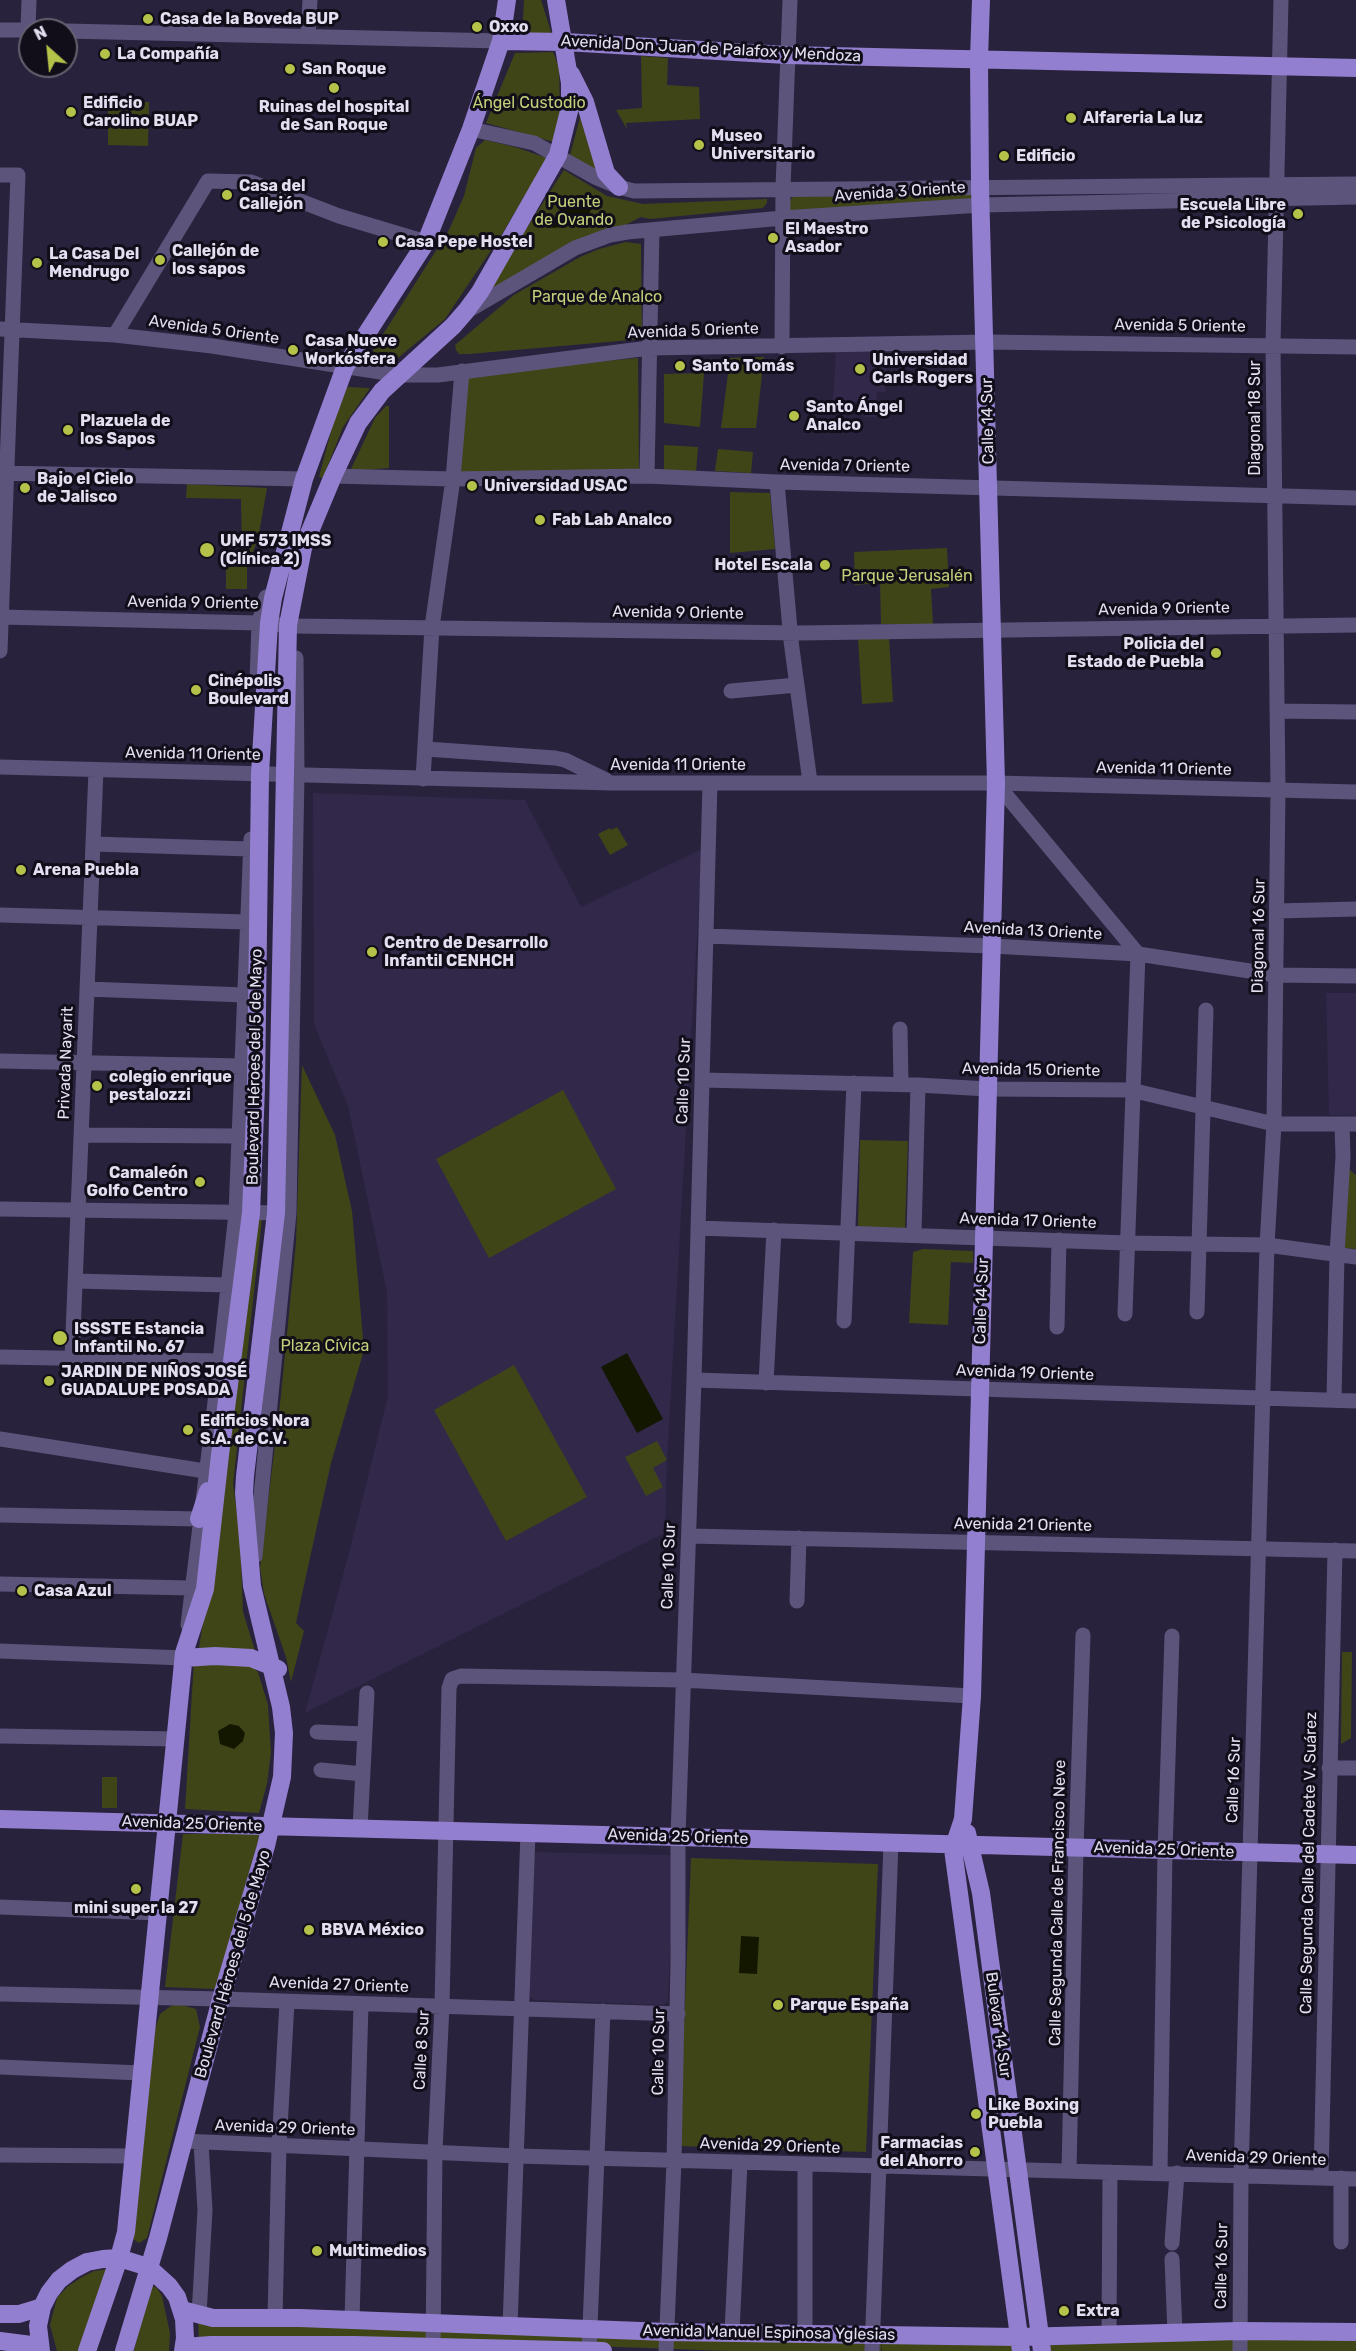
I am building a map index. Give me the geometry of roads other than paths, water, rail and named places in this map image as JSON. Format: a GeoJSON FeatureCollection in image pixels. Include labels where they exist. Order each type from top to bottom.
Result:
{"type":"FeatureCollection","features":[{"type":"Feature","properties":{"kind":"main road","name":"Boulevard Héroes del 5 de Mayo"},"geometry":{"type":"LineString","coordinates":[[87,2351],[126,2232],[184,1655],[206,1589],[220,1455],[256,1088],[256,774],[264,623],[276,587],[304,479],[345,367],[426,242],[471,129],[501,41],[507,0]]}},
{"type":"Feature","properties":{"kind":"main road","name":"Boulevard Héroes del 5 de Mayo"},"geometry":{"type":"LineString","coordinates":[[124,2351],[148,2268],[192,2142],[221,1999],[271,1826],[282,1778],[294,1755],[296,1736],[292,1700],[287,1682],[279,1670],[271,1666],[252,1586],[244,1476],[282,1213],[292,626],[303,548],[348,442],[370,405],[466,311],[480,292],[558,155],[570,107],[565,42],[556,0]]}},
{"type":"Feature","properties":{"kind":"main road","name":"Calle 14 Sur"},"geometry":{"type":"LineString","coordinates":[[962,1843],[972,1696],[996,783],[981,196],[979,59],[981,0]]}},
{"type":"Feature","properties":{"kind":"main road","name":"Avenida Don Juan de Palafox y Mendoza"},"geometry":{"type":"LineString","coordinates":[[501,41],[565,42],[786,55],[1356,68]]}},
{"type":"Feature","properties":{"kind":"main road"},"geometry":{"type":"LineString","coordinates":[[568,68],[585,102],[606,173],[619,187]]}},
{"type":"Feature","properties":{"kind":"main road"},"geometry":{"type":"LineString","coordinates":[[242,1066],[256,1088]]}},
{"type":"Feature","properties":{"kind":"main road"},"geometry":{"type":"LineString","coordinates":[[199,1519],[220,1455]]}},
{"type":"Feature","properties":{"kind":"main road"},"geometry":{"type":"LineString","coordinates":[[184,1655],[251,1658],[271,1666]]}},
{"type":"Feature","properties":{"kind":"main road","name":"Avenida 25 Oriente"},"geometry":{"type":"LineString","coordinates":[[0,1819],[1356,1855]]}},
{"type":"Feature","properties":{"kind":"main road","name":"Bulevar 14 Sur"},"geometry":{"type":"LineString","coordinates":[[1020,2344],[953,1849],[962,1843],[981,1893],[1041,2344]]}},
{"type":"Feature","properties":{"kind":"main road"},"geometry":{"type":"LineString","coordinates":[[0,2341],[40,2348],[38,2326],[42,2307],[59,2280],[87,2262],[119,2258],[148,2268],[169,2286],[191,2313],[185,2329],[183,2349],[211,2345],[275,2348],[603,2351]]}},
{"type":"Feature","properties":{"kind":"main road"},"geometry":{"type":"LineString","coordinates":[[0,2314],[19,2314],[42,2307]]}},
{"type":"Feature","properties":{"kind":"main road","name":"Avenida Manuel Espinosa Yglesias"},"geometry":{"type":"LineString","coordinates":[[191,2313],[213,2318],[805,2334],[872,2343],[1041,2344],[1109,2335],[1239,2331],[1356,2332]]}},
{"type":"Feature","properties":{"kind":"street"},"geometry":{"type":"LineString","coordinates":[[29,0],[29,18]]}},
{"type":"Feature","properties":{"kind":"street"},"geometry":{"type":"LineString","coordinates":[[308,36],[310,0]]}},
{"type":"Feature","properties":{"kind":"street"},"geometry":{"type":"LineString","coordinates":[[782,347],[786,55],[790,0]]}},
{"type":"Feature","properties":{"kind":"street","name":"Diagonal 18 Sur"},"geometry":{"type":"LineString","coordinates":[[1275,627],[1273,345],[1281,0]]}},
{"type":"Feature","properties":{"kind":"street"},"geometry":{"type":"LineString","coordinates":[[0,30],[18,30]]}},
{"type":"Feature","properties":{"kind":"street","name":"Avenida Don Juan de Palafox y Mendoza"},"geometry":{"type":"LineString","coordinates":[[78,31],[501,41]]}},
{"type":"Feature","properties":{"kind":"street","name":"Avenida 3 Oriente"},"geometry":{"type":"LineString","coordinates":[[471,129],[525,140],[558,155],[579,169],[619,187],[634,191],[783,188],[981,196],[1276,191],[1356,184]]}},
{"type":"Feature","properties":{"kind":"street"},"geometry":{"type":"LineString","coordinates":[[0,175],[18,175],[7,329],[0,651]]}},
{"type":"Feature","properties":{"kind":"street"},"geometry":{"type":"LineString","coordinates":[[115,335],[208,181],[251,182],[339,216],[426,242]]}},
{"type":"Feature","properties":{"kind":"street","name":"Avenida 3 Oriente"},"geometry":{"type":"LineString","coordinates":[[1276,191],[1356,197]]}},
{"type":"Feature","properties":{"kind":"street","name":"Avenida 3 Oriente"},"geometry":{"type":"LineString","coordinates":[[466,311],[575,248],[610,235],[981,196]]}},
{"type":"Feature","properties":{"kind":"street"},"geometry":{"type":"LineString","coordinates":[[647,476],[652,230]]}},
{"type":"Feature","properties":{"kind":"street","name":"Avenida 5 Oriente"},"geometry":{"type":"LineString","coordinates":[[7,329],[115,335],[212,346],[400,375],[438,375],[649,348],[986,342],[1356,347]]}},
{"type":"Feature","properties":{"kind":"street"},"geometry":{"type":"LineString","coordinates":[[423,779],[432,627],[453,478],[462,371]]}},
{"type":"Feature","properties":{"kind":"street"},"geometry":{"type":"LineString","coordinates":[[4,473],[304,479]]}},
{"type":"Feature","properties":{"kind":"street","name":"Avenida 7 Oriente"},"geometry":{"type":"LineString","coordinates":[[333,476],[453,478],[647,476],[777,482],[1356,498]]}},
{"type":"Feature","properties":{"kind":"street"},"geometry":{"type":"LineString","coordinates":[[777,482],[790,632],[810,782]]}},
{"type":"Feature","properties":{"kind":"street","name":"Avenida 9 Oriente"},"geometry":{"type":"LineString","coordinates":[[1,617],[264,623],[292,626],[790,632],[1356,626]]}},
{"type":"Feature","properties":{"kind":"street","name":"Diagonal 16 Sur"},"geometry":{"type":"LineString","coordinates":[[1268,1245],[1274,1124],[1277,911],[1278,789],[1275,627]]}},
{"type":"Feature","properties":{"kind":"street"},"geometry":{"type":"LineString","coordinates":[[731,691],[797,685]]}},
{"type":"Feature","properties":{"kind":"street"},"geometry":{"type":"LineString","coordinates":[[1277,711],[1356,712]]}},
{"type":"Feature","properties":{"kind":"street"},"geometry":{"type":"LineString","coordinates":[[426,748],[555,758],[565,760],[612,783]]}},
{"type":"Feature","properties":{"kind":"street","name":"Avenida 11 Oriente"},"geometry":{"type":"LineString","coordinates":[[0,767],[612,783],[996,783],[1356,792]]}},
{"type":"Feature","properties":{"kind":"street","name":"Privada Nayarit"},"geometry":{"type":"LineString","coordinates":[[72,1358],[96,770]]}},
{"type":"Feature","properties":{"kind":"street","name":"Boulevard Héroes del 5 de Mayo"},"geometry":{"type":"LineString","coordinates":[[184,1655],[228,1285],[243,1213],[239,1136],[250,849],[256,774]]}},
{"type":"Feature","properties":{"kind":"street","name":"Calle 10 Sur"},"geometry":{"type":"LineString","coordinates":[[666,2351],[678,2014],[678,1836],[682,1680],[698,1228],[710,783]]}},
{"type":"Feature","properties":{"kind":"street"},"geometry":{"type":"LineString","coordinates":[[996,783],[1138,954],[1131,1090],[1125,1314]]}},
{"type":"Feature","properties":{"kind":"street"},"geometry":{"type":"LineString","coordinates":[[93,844],[250,849]]}},
{"type":"Feature","properties":{"kind":"street"},"geometry":{"type":"LineString","coordinates":[[1277,911],[1356,909]]}},
{"type":"Feature","properties":{"kind":"street"},"geometry":{"type":"LineString","coordinates":[[0,915],[248,922]]}},
{"type":"Feature","properties":{"kind":"street","name":"Avenida 13 Oriente"},"geometry":{"type":"LineString","coordinates":[[706,936],[992,946],[1138,954],[1276,975],[1356,976]]}},
{"type":"Feature","properties":{"kind":"street"},"geometry":{"type":"LineString","coordinates":[[87,989],[244,995]]}},
{"type":"Feature","properties":{"kind":"street"},"geometry":{"type":"LineString","coordinates":[[1197,1312],[1206,1010]]}},
{"type":"Feature","properties":{"kind":"street"},"geometry":{"type":"LineString","coordinates":[[900,1029],[901,1084]]}},
{"type":"Feature","properties":{"kind":"street"},"geometry":{"type":"LineString","coordinates":[[0,1061],[242,1066]]}},
{"type":"Feature","properties":{"kind":"street","name":"Avenida 15 Oriente"},"geometry":{"type":"LineString","coordinates":[[702,1080],[918,1084],[988,1089],[1131,1090],[1274,1124],[1349,1124]]}},
{"type":"Feature","properties":{"kind":"street"},"geometry":{"type":"LineString","coordinates":[[844,1320],[854,1083]]}},
{"type":"Feature","properties":{"kind":"street"},"geometry":{"type":"LineString","coordinates":[[914,1234],[918,1084]]}},
{"type":"Feature","properties":{"kind":"street"},"geometry":{"type":"LineString","coordinates":[[1334,1400],[1336,1254],[1343,1157],[1349,1124]]}},
{"type":"Feature","properties":{"kind":"street"},"geometry":{"type":"LineString","coordinates":[[81,1135],[239,1136]]}},
{"type":"Feature","properties":{"kind":"street"},"geometry":{"type":"LineString","coordinates":[[1343,1157],[1356,1168]]}},
{"type":"Feature","properties":{"kind":"street"},"geometry":{"type":"LineString","coordinates":[[0,1209],[282,1213]]}},
{"type":"Feature","properties":{"kind":"street","name":"Avenida 17 Oriente"},"geometry":{"type":"LineString","coordinates":[[698,1228],[1127,1243],[1268,1245],[1356,1257]]}},
{"type":"Feature","properties":{"kind":"street"},"geometry":{"type":"LineString","coordinates":[[766,1383],[774,1230]]}},
{"type":"Feature","properties":{"kind":"street"},"geometry":{"type":"LineString","coordinates":[[1057,1326],[1059,1240]]}},
{"type":"Feature","properties":{"kind":"street","name":"Calle 16 Sur"},"geometry":{"type":"LineString","coordinates":[[1240,2351],[1241,2175],[1268,1245]]}},
{"type":"Feature","properties":{"kind":"street"},"geometry":{"type":"LineString","coordinates":[[75,1281],[228,1285]]}},
{"type":"Feature","properties":{"kind":"street"},"geometry":{"type":"LineString","coordinates":[[0,1357],[220,1361]]}},
{"type":"Feature","properties":{"kind":"street","name":"Avenida 19 Oriente"},"geometry":{"type":"LineString","coordinates":[[693,1380],[1356,1401]]}},
{"type":"Feature","properties":{"kind":"street"},"geometry":{"type":"LineString","coordinates":[[0,1439],[206,1471]]}},
{"type":"Feature","properties":{"kind":"street"},"geometry":{"type":"LineString","coordinates":[[0,1515],[199,1519]]}},
{"type":"Feature","properties":{"kind":"street","name":"Avenida 21 Oriente"},"geometry":{"type":"LineString","coordinates":[[688,1536],[1356,1551]]}},
{"type":"Feature","properties":{"kind":"street"},"geometry":{"type":"LineString","coordinates":[[797,1601],[799,1538]]}},
{"type":"Feature","properties":{"kind":"street","name":"Calle Segunda Calle del Cadete V. Suárez"},"geometry":{"type":"LineString","coordinates":[[1321,2178],[1335,1550]]}},
{"type":"Feature","properties":{"kind":"street"},"geometry":{"type":"LineString","coordinates":[[0,1584],[192,1588]]}},
{"type":"Feature","properties":{"kind":"street","name":"Calle Segunda Calle de Francisco Neve"},"geometry":{"type":"LineString","coordinates":[[1069,2171],[1083,1635]]}},
{"type":"Feature","properties":{"kind":"street"},"geometry":{"type":"LineString","coordinates":[[1160,2173],[1165,1850],[1172,1636]]}},
{"type":"Feature","properties":{"kind":"street"},"geometry":{"type":"LineString","coordinates":[[0,1651],[184,1655]]}},
{"type":"Feature","properties":{"kind":"street","name":"Calle 8 Sur"},"geometry":{"type":"LineString","coordinates":[[433,2349],[435,2151],[442,2006],[449,1688],[452,1679],[461,1676],[682,1680]]}},
{"type":"Feature","properties":{"kind":"street"},"geometry":{"type":"LineString","coordinates":[[682,1680],[972,1696]]}},
{"type":"Feature","properties":{"kind":"street"},"geometry":{"type":"LineString","coordinates":[[360,1829],[367,1693]]}},
{"type":"Feature","properties":{"kind":"street"},"geometry":{"type":"LineString","coordinates":[[317,1732],[364,1734]]}},
{"type":"Feature","properties":{"kind":"street"},"geometry":{"type":"LineString","coordinates":[[0,1736],[176,1739]]}},
{"type":"Feature","properties":{"kind":"street"},"geometry":{"type":"LineString","coordinates":[[1329,1768],[1356,1768]]}},
{"type":"Feature","properties":{"kind":"street"},"geometry":{"type":"LineString","coordinates":[[321,1770],[363,1774]]}},
{"type":"Feature","properties":{"kind":"street"},"geometry":{"type":"LineString","coordinates":[[510,2326],[528,1833]]}},
{"type":"Feature","properties":{"kind":"street"},"geometry":{"type":"LineString","coordinates":[[872,2343],[891,1843]]}},
{"type":"Feature","properties":{"kind":"street"},"geometry":{"type":"LineString","coordinates":[[0,1907],[159,1913]]}},
{"type":"Feature","properties":{"kind":"street","name":"Avenida 27 Oriente"},"geometry":{"type":"LineString","coordinates":[[0,1994],[678,2014]]}},
{"type":"Feature","properties":{"kind":"street"},"geometry":{"type":"LineString","coordinates":[[275,2318],[279,2146],[287,2002]]}},
{"type":"Feature","properties":{"kind":"street"},"geometry":{"type":"LineString","coordinates":[[352,2320],[361,2004]]}},
{"type":"Feature","properties":{"kind":"street"},"geometry":{"type":"LineString","coordinates":[[589,2351],[603,2011]]}},
{"type":"Feature","properties":{"kind":"street"},"geometry":{"type":"LineString","coordinates":[[0,2067],[141,2073]]}},
{"type":"Feature","properties":{"kind":"street"},"geometry":{"type":"LineString","coordinates":[[191,2313],[205,2210],[192,2142]]}},
{"type":"Feature","properties":{"kind":"street","name":"Avenida 29 Oriente"},"geometry":{"type":"LineString","coordinates":[[192,2142],[596,2159],[1349,2179]]}},
{"type":"Feature","properties":{"kind":"street"},"geometry":{"type":"LineString","coordinates":[[0,2155],[133,2157]]}},
{"type":"Feature","properties":{"kind":"street"},"geometry":{"type":"LineString","coordinates":[[732,2332],[740,2163]]}},
{"type":"Feature","properties":{"kind":"street"},"geometry":{"type":"LineString","coordinates":[[805,2164],[805,2334]]}},
{"type":"Feature","properties":{"kind":"street"},"geometry":{"type":"LineString","coordinates":[[1109,2335],[1110,2172]]}},
{"type":"Feature","properties":{"kind":"street"},"geometry":{"type":"LineString","coordinates":[[1175,2333],[1172,2251],[1177,2174]]}},
{"type":"Feature","properties":{"kind":"street"},"geometry":{"type":"LineString","coordinates":[[1341,2242],[1349,2179]]}},
{"type":"Feature","properties":{"kind":"place","name":"Casa de la Boveda BUP"},"geometry":{"type":"Point","coordinates":[148,19]}},
{"type":"Feature","properties":{"kind":"place","name":"Oxxo"},"geometry":{"type":"Point","coordinates":[477,27]}},
{"type":"Feature","properties":{"kind":"place","name":"La Compañía"},"geometry":{"type":"Point","coordinates":[105,54]}},
{"type":"Feature","properties":{"kind":"place","name":"San Roque"},"geometry":{"type":"Point","coordinates":[290,69]}},
{"type":"Feature","properties":{"kind":"place","name":"Ruinas del hospital de San Roque"},"geometry":{"type":"Point","coordinates":[334,88]}},
{"type":"Feature","properties":{"kind":"place","name":"Edificio Carolino BUAP"},"geometry":{"type":"Point","coordinates":[71,112]}},
{"type":"Feature","properties":{"kind":"place","name":"Alfareria La luz"},"geometry":{"type":"Point","coordinates":[1071,118]}},
{"type":"Feature","properties":{"kind":"place","name":"Museo Universitario"},"geometry":{"type":"Point","coordinates":[699,145]}},
{"type":"Feature","properties":{"kind":"place","name":"Edificio"},"geometry":{"type":"Point","coordinates":[1004,156]}},
{"type":"Feature","properties":{"kind":"place","name":"Casa del Callejón"},"geometry":{"type":"Point","coordinates":[227,195]}},
{"type":"Feature","properties":{"kind":"place","name":"Escuela Libre de Psicología"},"geometry":{"type":"Point","coordinates":[1298,214]}},
{"type":"Feature","properties":{"kind":"place","name":"El Maestro Asador"},"geometry":{"type":"Point","coordinates":[773,238]}},
{"type":"Feature","properties":{"kind":"place","name":"Casa Pepe Hostel"},"geometry":{"type":"Point","coordinates":[383,242]}},
{"type":"Feature","properties":{"kind":"place","name":"Callejón de los sapos"},"geometry":{"type":"Point","coordinates":[160,260]}},
{"type":"Feature","properties":{"kind":"place","name":"La Casa Del Mendrugo"},"geometry":{"type":"Point","coordinates":[37,263]}},
{"type":"Feature","properties":{"kind":"place","name":"Casa Nueve Workósfera"},"geometry":{"type":"Point","coordinates":[293,350]}},
{"type":"Feature","properties":{"kind":"place","name":"Santo Tomás"},"geometry":{"type":"Point","coordinates":[680,366]}},
{"type":"Feature","properties":{"kind":"place","name":"Universidad Carls Rogers"},"geometry":{"type":"Point","coordinates":[860,369]}},
{"type":"Feature","properties":{"kind":"place","name":"Santo Ángel Analco"},"geometry":{"type":"Point","coordinates":[794,416]}},
{"type":"Feature","properties":{"kind":"place","name":"Plazuela de los Sapos"},"geometry":{"type":"Point","coordinates":[68,430]}},
{"type":"Feature","properties":{"kind":"place","name":"Universidad USAC"},"geometry":{"type":"Point","coordinates":[472,486]}},
{"type":"Feature","properties":{"kind":"place","name":"Bajo el Cielo de Jalisco"},"geometry":{"type":"Point","coordinates":[25,488]}},
{"type":"Feature","properties":{"kind":"place","name":"Fab Lab Analco"},"geometry":{"type":"Point","coordinates":[540,520]}},
{"type":"Feature","properties":{"kind":"place","name":"UMF 573 IMSS (Clínica 2)"},"geometry":{"type":"Point","coordinates":[207,550]}},
{"type":"Feature","properties":{"kind":"place","name":"Hotel Escala"},"geometry":{"type":"Point","coordinates":[825,565]}},
{"type":"Feature","properties":{"kind":"place","name":"Policia del Estado de Puebla"},"geometry":{"type":"Point","coordinates":[1216,653]}},
{"type":"Feature","properties":{"kind":"place","name":"Cinépolis Boulevard"},"geometry":{"type":"Point","coordinates":[196,690]}},
{"type":"Feature","properties":{"kind":"place","name":"Arena Puebla"},"geometry":{"type":"Point","coordinates":[21,870]}},
{"type":"Feature","properties":{"kind":"place","name":"Centro de Desarrollo Infantil CENHCH"},"geometry":{"type":"Point","coordinates":[372,952]}},
{"type":"Feature","properties":{"kind":"place","name":"colegio enrique pestalozzi"},"geometry":{"type":"Point","coordinates":[97,1086]}},
{"type":"Feature","properties":{"kind":"place","name":"Camaleón Golfo Centro"},"geometry":{"type":"Point","coordinates":[200,1182]}},
{"type":"Feature","properties":{"kind":"place","name":"ISSSTE Estancia Infantil No. 67"},"geometry":{"type":"Point","coordinates":[60,1338]}},
{"type":"Feature","properties":{"kind":"place","name":"JARDIN DE NIÑOS JOSÉ GUADALUPE POSADA"},"geometry":{"type":"Point","coordinates":[49,1381]}},
{"type":"Feature","properties":{"kind":"place","name":"Edificios Nora S.A. de C.V."},"geometry":{"type":"Point","coordinates":[188,1430]}},
{"type":"Feature","properties":{"kind":"place","name":"Casa Azul"},"geometry":{"type":"Point","coordinates":[22,1591]}},
{"type":"Feature","properties":{"kind":"place","name":"mini super la 27"},"geometry":{"type":"Point","coordinates":[136,1889]}},
{"type":"Feature","properties":{"kind":"place","name":"BBVA México"},"geometry":{"type":"Point","coordinates":[309,1930]}},
{"type":"Feature","properties":{"kind":"place","name":"Parque España"},"geometry":{"type":"Point","coordinates":[778,2005]}},
{"type":"Feature","properties":{"kind":"place","name":"Like Boxing Puebla"},"geometry":{"type":"Point","coordinates":[976,2114]}},
{"type":"Feature","properties":{"kind":"place","name":"Farmacias del Ahorro"},"geometry":{"type":"Point","coordinates":[975,2152]}},
{"type":"Feature","properties":{"kind":"place","name":"Multimedios"},"geometry":{"type":"Point","coordinates":[317,2251]}},
{"type":"Feature","properties":{"kind":"place","name":"Extra"},"geometry":{"type":"Point","coordinates":[1064,2311]}},
{"type":"Feature","properties":{"kind":"park label","name":"Ángel Custodio"},"geometry":{"type":"Point","coordinates":[529,103]}},
{"type":"Feature","properties":{"kind":"park label","name":"Puente de Ovando"},"geometry":{"type":"Point","coordinates":[574,211]}},
{"type":"Feature","properties":{"kind":"park label","name":"Parque de Analco"},"geometry":{"type":"Point","coordinates":[597,297]}},
{"type":"Feature","properties":{"kind":"park label","name":"Parque Jerusalén"},"geometry":{"type":"Point","coordinates":[907,576]}},
{"type":"Feature","properties":{"kind":"park label","name":"Plaza Cívica"},"geometry":{"type":"Point","coordinates":[325,1346]}}]}
